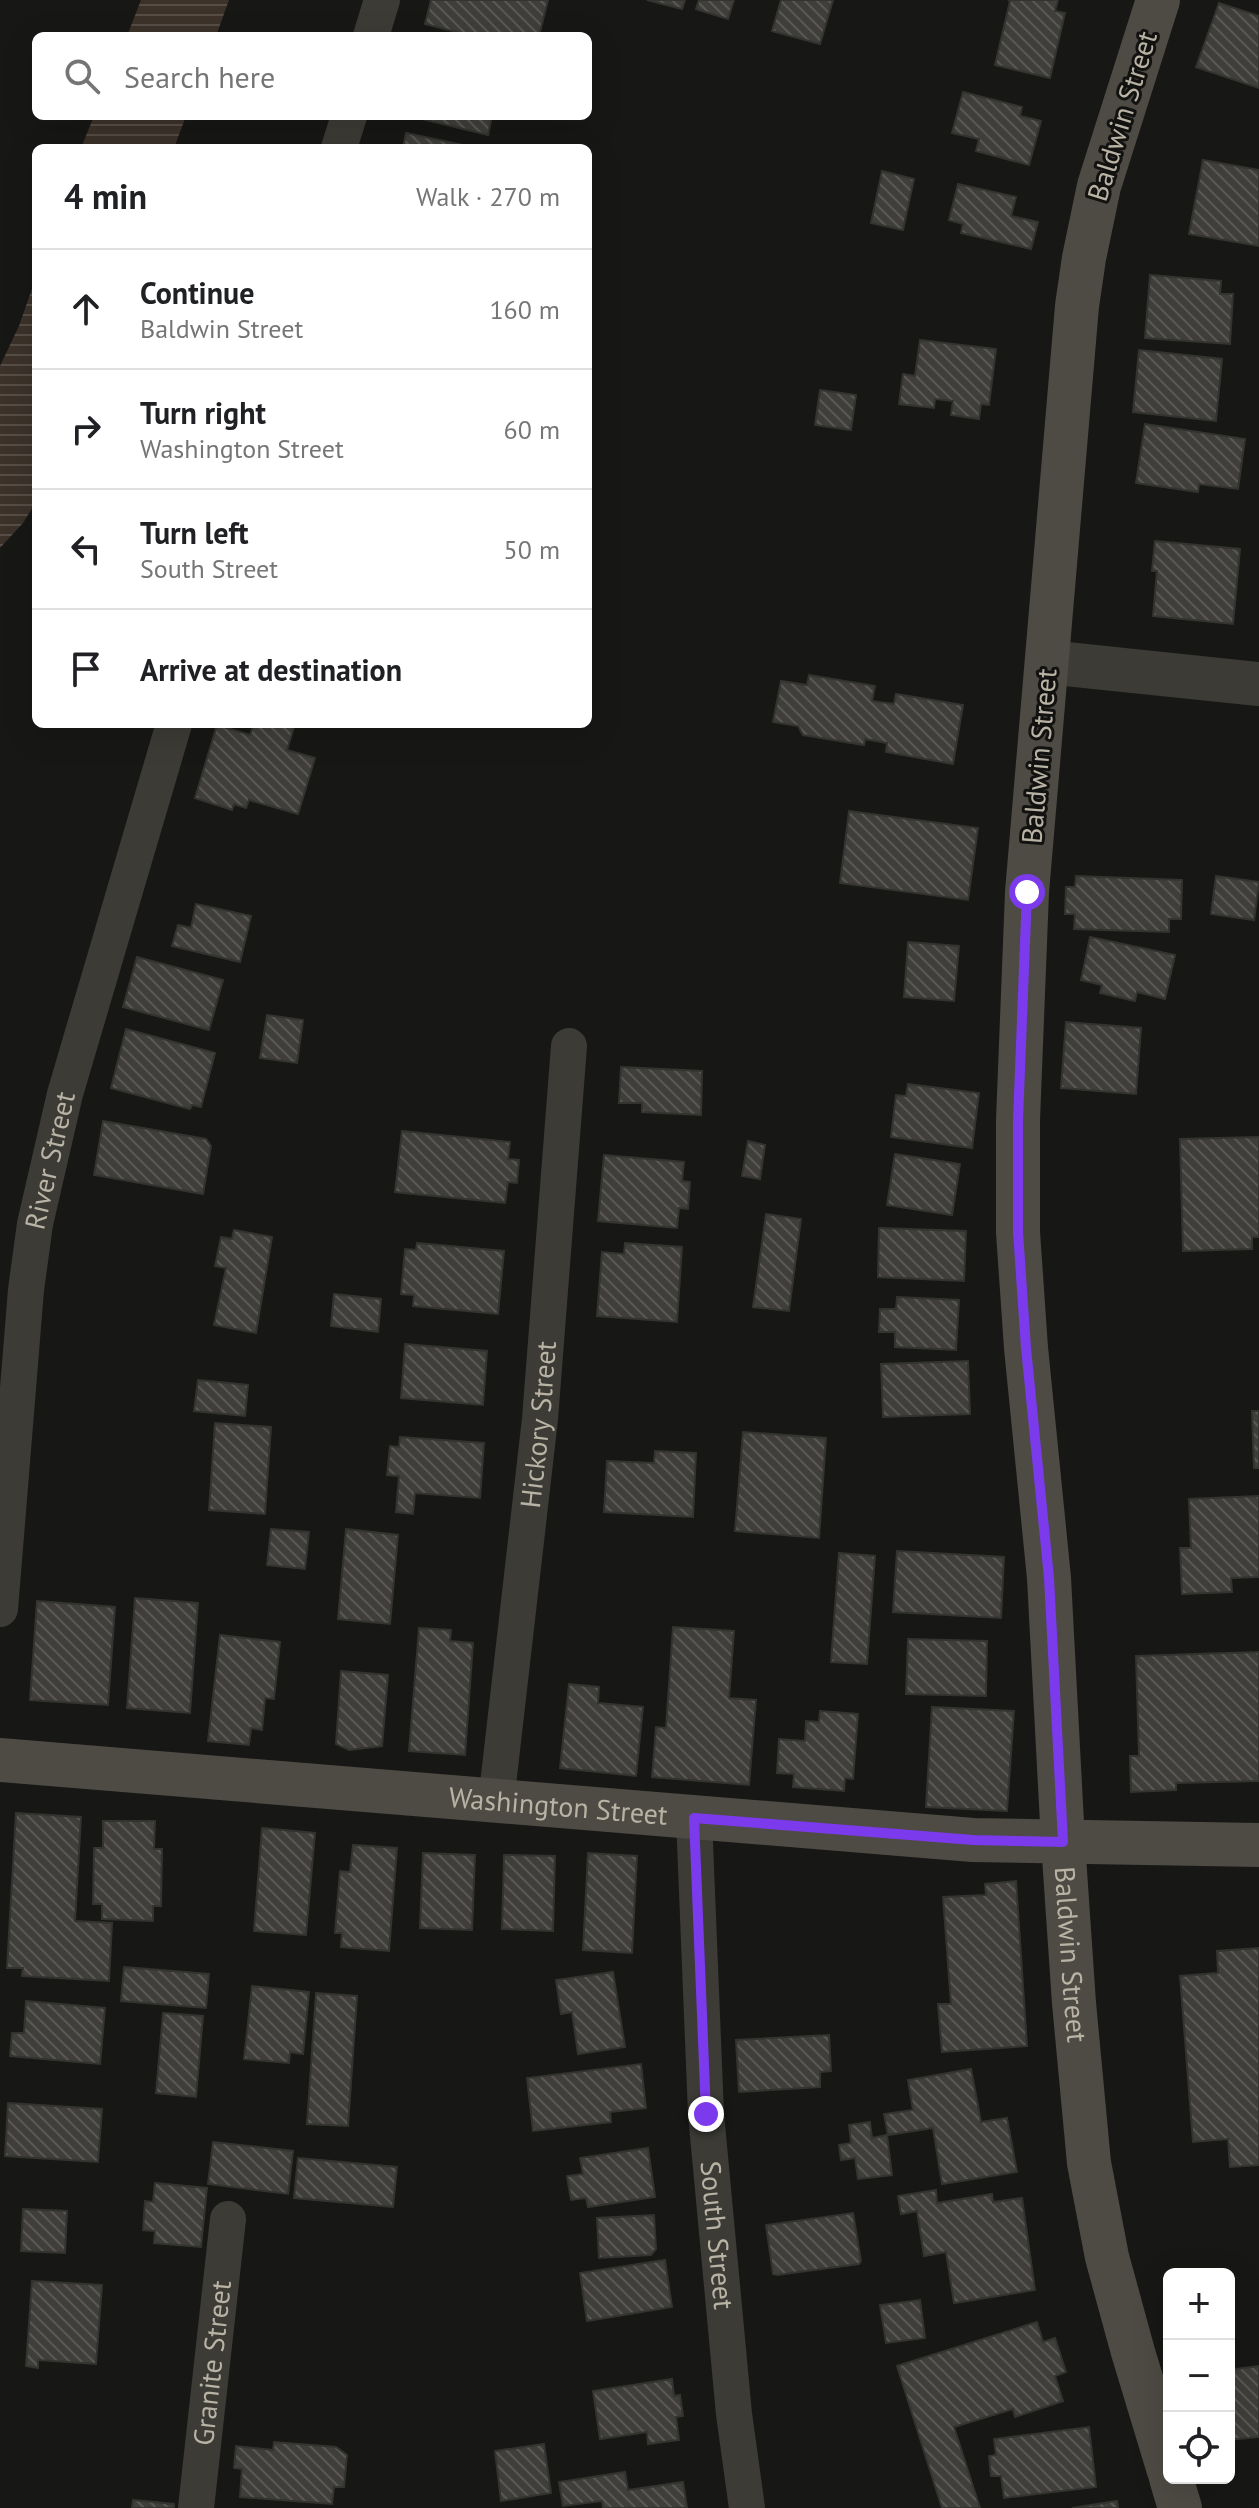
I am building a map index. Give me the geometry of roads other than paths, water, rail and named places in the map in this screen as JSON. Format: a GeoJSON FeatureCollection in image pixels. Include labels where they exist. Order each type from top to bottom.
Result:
{"type":"FeatureCollection","features":[{"type":"Feature","properties":{"kind":"main road","name":"Baldwin Street"},"geometry":{"type":"LineString","coordinates":[[1158,0],[1099,186],[1084,258],[1073,345],[1027,892],[1017,1179],[1022,1291],[1049,1578],[1074,2003],[1089,2163],[1118,2301],[1163,2451]]}},
{"type":"Feature","properties":{"kind":"main road","name":"Washington Street"},"geometry":{"type":"LineString","coordinates":[[0,1760],[973,1840],[1259,1845]]}},
{"type":"Feature","properties":{"kind":"main road"},"geometry":{"type":"LineString","coordinates":[[1173,2484],[1180,2508]]}},
{"type":"Feature","properties":{"kind":"street"},"geometry":{"type":"LineString","coordinates":[[372,32],[382,0]]}},
{"type":"Feature","properties":{"kind":"street"},"geometry":{"type":"LineString","coordinates":[[340,144],[348,120]]}},
{"type":"Feature","properties":{"kind":"street"},"geometry":{"type":"LineString","coordinates":[[1047,662],[1259,684]]}},
{"type":"Feature","properties":{"kind":"street","name":"River Street"},"geometry":{"type":"LineString","coordinates":[[0,1609],[26,1290],[38,1210],[72,1069],[173,728]]}},
{"type":"Feature","properties":{"kind":"street","name":"Hickory Street"},"geometry":{"type":"LineString","coordinates":[[496,1802],[540,1419],[569,1046]]}},
{"type":"Feature","properties":{"kind":"street","name":"South Street"},"geometry":{"type":"LineString","coordinates":[[694,1818],[706,2114],[734,2414],[747,2508]]}},
{"type":"Feature","properties":{"kind":"street","name":"Granite Street"},"geometry":{"type":"LineString","coordinates":[[196,2508],[228,2219]]}}]}
